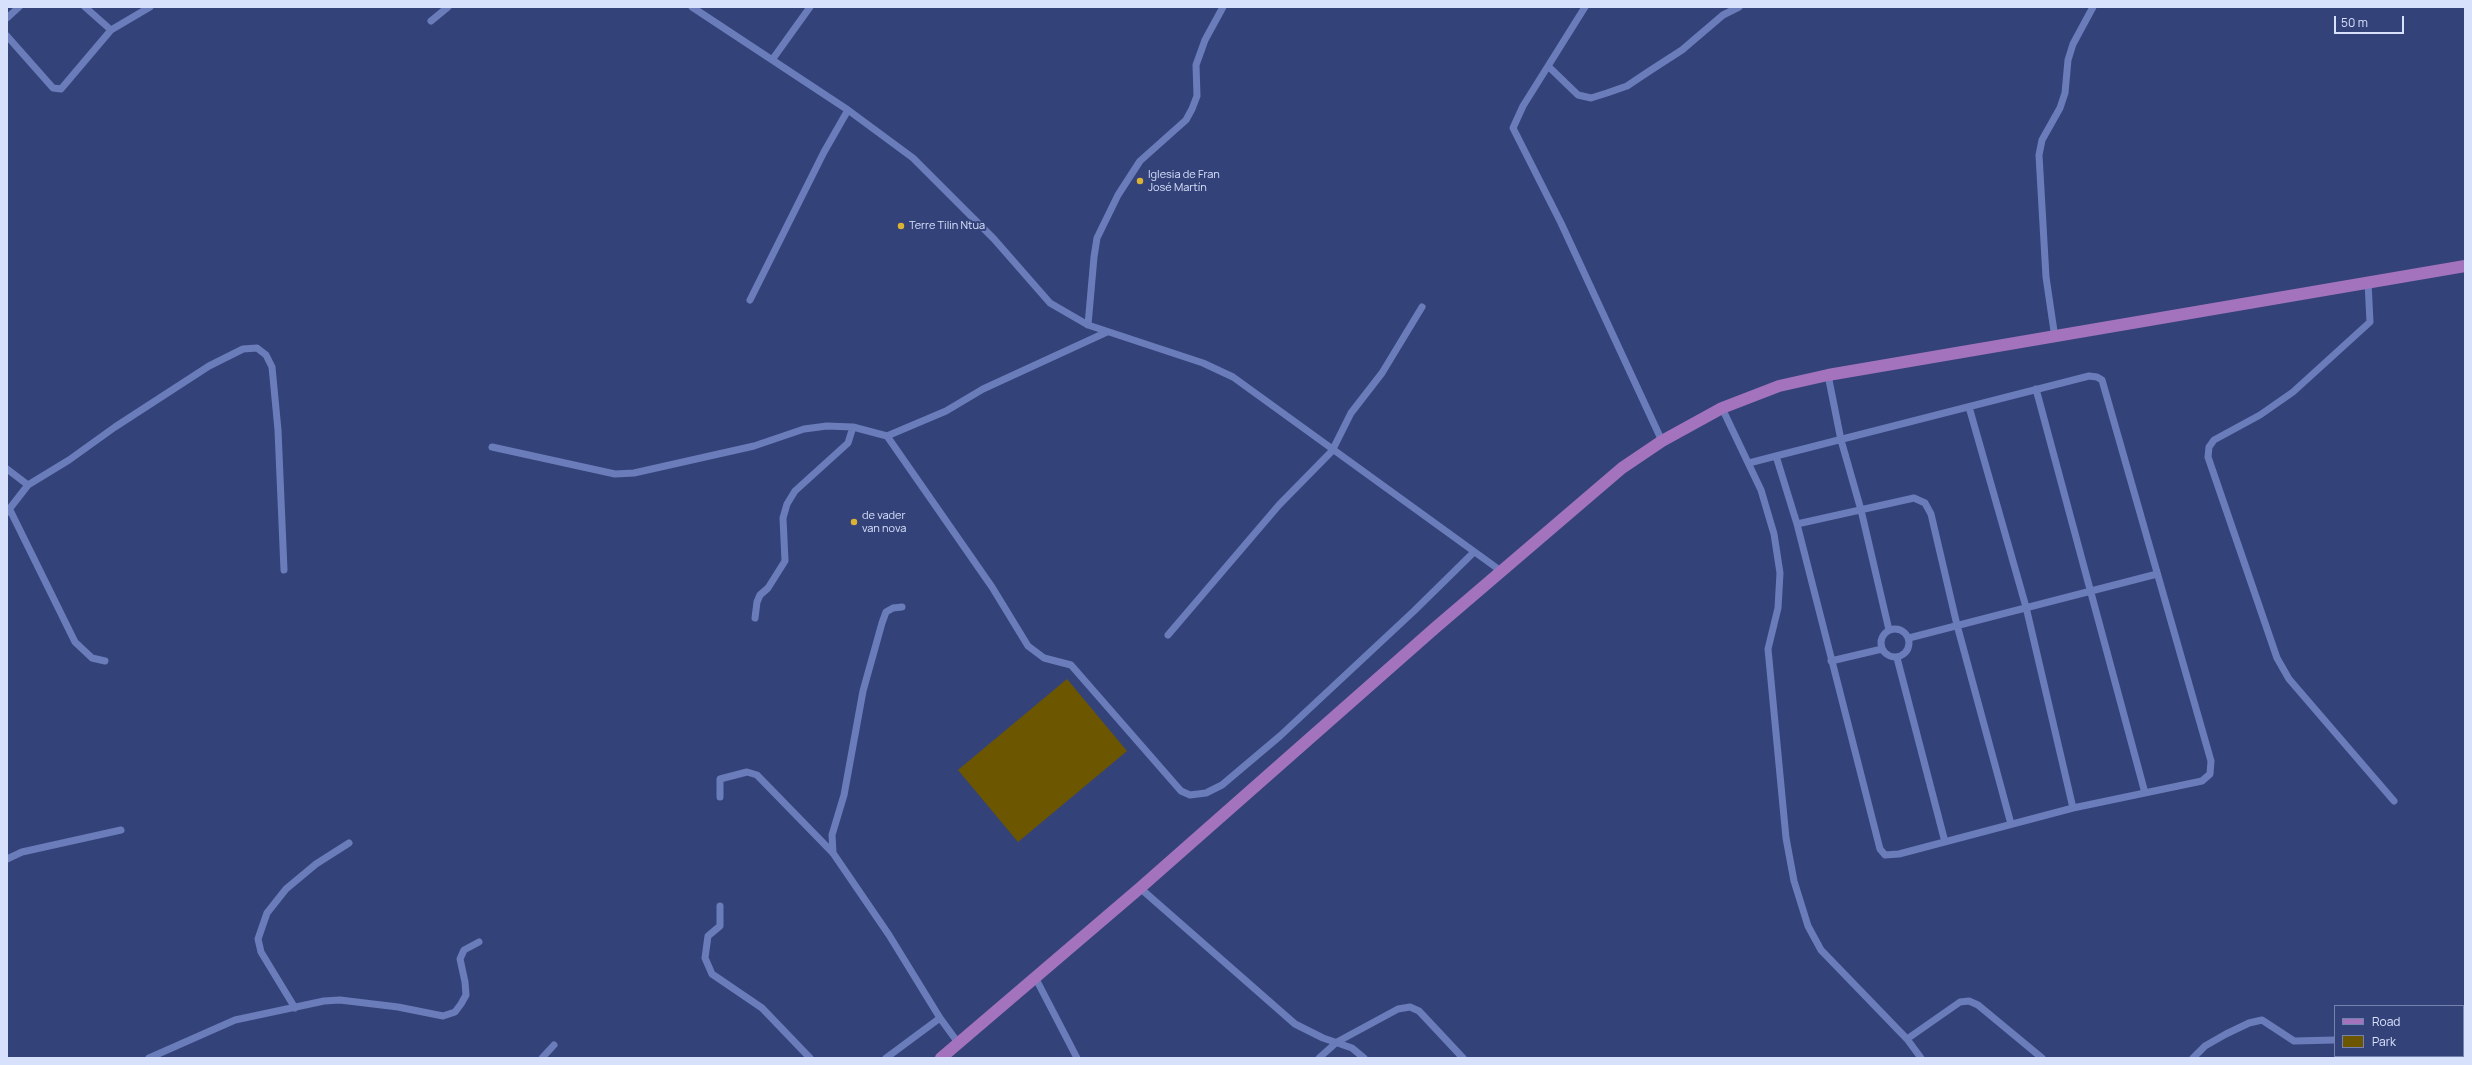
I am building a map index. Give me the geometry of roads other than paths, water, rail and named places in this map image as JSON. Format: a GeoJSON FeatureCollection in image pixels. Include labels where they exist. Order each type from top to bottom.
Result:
{"type":"FeatureCollection","features":[{"type":"Feature","properties":{"kind":"main road"},"geometry":{"type":"LineString","coordinates":[[941,1058],[1140,888],[1299,746],[1622,468],[1662,441],[1722,408],[1779,386],[1828,375],[2055,338],[2465,266]]}},
{"type":"Feature","properties":{"kind":"street"},"geometry":{"type":"LineString","coordinates":[[7,18],[19,7]]}},
{"type":"Feature","properties":{"kind":"street"},"geometry":{"type":"LineString","coordinates":[[85,7],[110,30]]}},
{"type":"Feature","properties":{"kind":"street"},"geometry":{"type":"LineString","coordinates":[[7,36],[53,88],[61,89],[110,30],[150,7]]}},
{"type":"Feature","properties":{"kind":"street"},"geometry":{"type":"LineString","coordinates":[[431,21],[448,7]]}},
{"type":"Feature","properties":{"kind":"street"},"geometry":{"type":"LineString","coordinates":[[692,7],[848,110],[913,158],[994,239],[1050,303],[1088,325],[1203,363],[1232,377],[1332,451],[1501,571]]}},
{"type":"Feature","properties":{"kind":"street"},"geometry":{"type":"LineString","coordinates":[[772,60],[810,7]]}},
{"type":"Feature","properties":{"kind":"street"},"geometry":{"type":"LineString","coordinates":[[1088,325],[1093,262],[1098,238],[1118,195],[1140,161],[1186,120],[1192,109],[1197,96],[1196,65],[1205,40],[1223,7]]}},
{"type":"Feature","properties":{"kind":"street"},"geometry":{"type":"LineString","coordinates":[[1585,7],[1549,67],[1523,106],[1516,118],[1513,128],[1561,223],[1662,441]]}},
{"type":"Feature","properties":{"kind":"street"},"geometry":{"type":"LineString","coordinates":[[1549,67],[1578,95],[1591,98],[1607,94],[1627,86],[1682,50],[1723,15],[1738,7]]}},
{"type":"Feature","properties":{"kind":"street"},"geometry":{"type":"LineString","coordinates":[[2055,338],[2046,277],[2039,155],[2042,140],[2060,108],[2066,93],[2068,60],[2073,44],[2093,7]]}},
{"type":"Feature","properties":{"kind":"street"},"geometry":{"type":"LineString","coordinates":[[750,300],[824,152],[848,110]]}},
{"type":"Feature","properties":{"kind":"street"},"geometry":{"type":"LineString","coordinates":[[2368,282],[2370,322],[2293,392],[2260,415],[2214,440],[2208,447],[2208,457],[2277,658],[2289,679],[2394,801]]}},
{"type":"Feature","properties":{"kind":"street"},"geometry":{"type":"LineString","coordinates":[[1168,635],[1279,505],[1332,451],[1351,413],[1382,373],[1422,307]]}},
{"type":"Feature","properties":{"kind":"street"},"geometry":{"type":"LineString","coordinates":[[492,447],[615,474],[634,473],[754,446],[804,429],[827,426],[853,427],[887,436],[946,410],[983,389],[1107,332]]}},
{"type":"Feature","properties":{"kind":"street"},"geometry":{"type":"LineString","coordinates":[[105,660],[92,658],[75,642],[8,511],[28,485],[209,366],[243,349],[257,348],[266,355],[272,367],[278,430],[284,570]]}},
{"type":"Feature","properties":{"kind":"street"},"geometry":{"type":"LineString","coordinates":[[1828,375],[1841,440],[1861,510],[1889,630]]}},
{"type":"Feature","properties":{"kind":"street"},"geometry":{"type":"LineString","coordinates":[[1749,464],[1776,456],[2089,376],[2097,377],[2102,380],[2211,761],[2210,774],[2202,781],[2073,808],[1945,842],[1892,855],[1885,855],[1880,849],[1797,524],[1776,456]]}},
{"type":"Feature","properties":{"kind":"street"},"geometry":{"type":"LineString","coordinates":[[2036,389],[2145,793]]}},
{"type":"Feature","properties":{"kind":"street"},"geometry":{"type":"LineString","coordinates":[[1969,407],[2026,607],[2073,808]]}},
{"type":"Feature","properties":{"kind":"street"},"geometry":{"type":"LineString","coordinates":[[1722,408],[1761,490],[1774,534],[1780,573],[1778,608],[1768,649],[1786,838],[1794,881],[1808,926],[1821,950],[1907,1039],[1920,1055],[1911,1058]]}},
{"type":"Feature","properties":{"kind":"street"},"geometry":{"type":"LineString","coordinates":[[755,618],[757,602],[760,595],[768,588],[785,561],[783,518],[787,504],[795,491],[848,443],[853,427]]}},
{"type":"Feature","properties":{"kind":"street"},"geometry":{"type":"LineString","coordinates":[[887,436],[992,587],[1028,646],[1044,658],[1071,665],[1181,792],[1190,795],[1206,794],[1222,785],[1280,736],[1414,611],[1474,552]]}},
{"type":"Feature","properties":{"kind":"street"},"geometry":{"type":"LineString","coordinates":[[7,469],[28,485]]}},
{"type":"Feature","properties":{"kind":"street"},"geometry":{"type":"LineString","coordinates":[[1797,524],[1914,498],[1925,503],[1931,514],[1957,625],[2011,824]]}},
{"type":"Feature","properties":{"kind":"street"},"geometry":{"type":"LineString","coordinates":[[1909,638],[2157,574]]}},
{"type":"Feature","properties":{"kind":"street"},"geometry":{"type":"LineString","coordinates":[[834,853],[832,835],[844,795],[863,692],[882,623],[886,612],[893,608],[902,607]]}},
{"type":"Feature","properties":{"kind":"street"},"geometry":{"type":"LineString","coordinates":[[1899,629],[1909,638],[1908,651],[1897,658],[1888,656],[1882,649],[1881,640],[1889,630],[1899,629]]}},
{"type":"Feature","properties":{"kind":"street"},"geometry":{"type":"LineString","coordinates":[[1831,661],[1882,649]]}},
{"type":"Feature","properties":{"kind":"street"},"geometry":{"type":"LineString","coordinates":[[1897,658],[1945,842]]}},
{"type":"Feature","properties":{"kind":"street"},"geometry":{"type":"LineString","coordinates":[[720,797],[720,779],[747,772],[757,775],[834,853],[889,935],[940,1018],[959,1044]]}},
{"type":"Feature","properties":{"kind":"street"},"geometry":{"type":"LineString","coordinates":[[7,858],[37,848],[121,830]]}},
{"type":"Feature","properties":{"kind":"street"},"geometry":{"type":"LineString","coordinates":[[295,1008],[261,952],[258,939],[267,913],[286,889],[316,864],[349,843]]}},
{"type":"Feature","properties":{"kind":"street"},"geometry":{"type":"LineString","coordinates":[[1140,888],[1295,1024],[1323,1038],[1352,1048],[1364,1058]]}},
{"type":"Feature","properties":{"kind":"street"},"geometry":{"type":"LineString","coordinates":[[720,906],[720,926],[708,936],[705,958],[712,974],[762,1008],[810,1058]]}},
{"type":"Feature","properties":{"kind":"street"},"geometry":{"type":"LineString","coordinates":[[149,1058],[235,1020],[324,1001],[340,1000],[398,1007],[443,1016],[455,1012],[466,995],[460,959],[464,950],[479,942]]}},
{"type":"Feature","properties":{"kind":"street"},"geometry":{"type":"LineString","coordinates":[[1035,977],[1077,1058]]}},
{"type":"Feature","properties":{"kind":"street"},"geometry":{"type":"LineString","coordinates":[[1907,1039],[1960,1002],[1969,1001],[1978,1005],[2042,1058]]}},
{"type":"Feature","properties":{"kind":"street"},"geometry":{"type":"LineString","coordinates":[[1319,1058],[1337,1042],[1398,1009],[1410,1007],[1419,1011],[1463,1058]]}},
{"type":"Feature","properties":{"kind":"street"},"geometry":{"type":"LineString","coordinates":[[886,1058],[940,1018]]}},
{"type":"Feature","properties":{"kind":"street"},"geometry":{"type":"LineString","coordinates":[[2193,1058],[2205,1046],[2226,1034],[2249,1023],[2262,1020],[2294,1041],[2334,1040]]}},
{"type":"Feature","properties":{"kind":"street"},"geometry":{"type":"LineString","coordinates":[[542,1058],[554,1045]]}},
{"type":"Feature","properties":{"kind":"place","name":"Iglesia de Fran José Martín"},"geometry":{"type":"Point","coordinates":[1140,181]}},
{"type":"Feature","properties":{"kind":"place","name":"Terre Tilin Ntua"},"geometry":{"type":"Point","coordinates":[901,226]}},
{"type":"Feature","properties":{"kind":"place","name":"de vader van nova"},"geometry":{"type":"Point","coordinates":[854,522]}}]}
